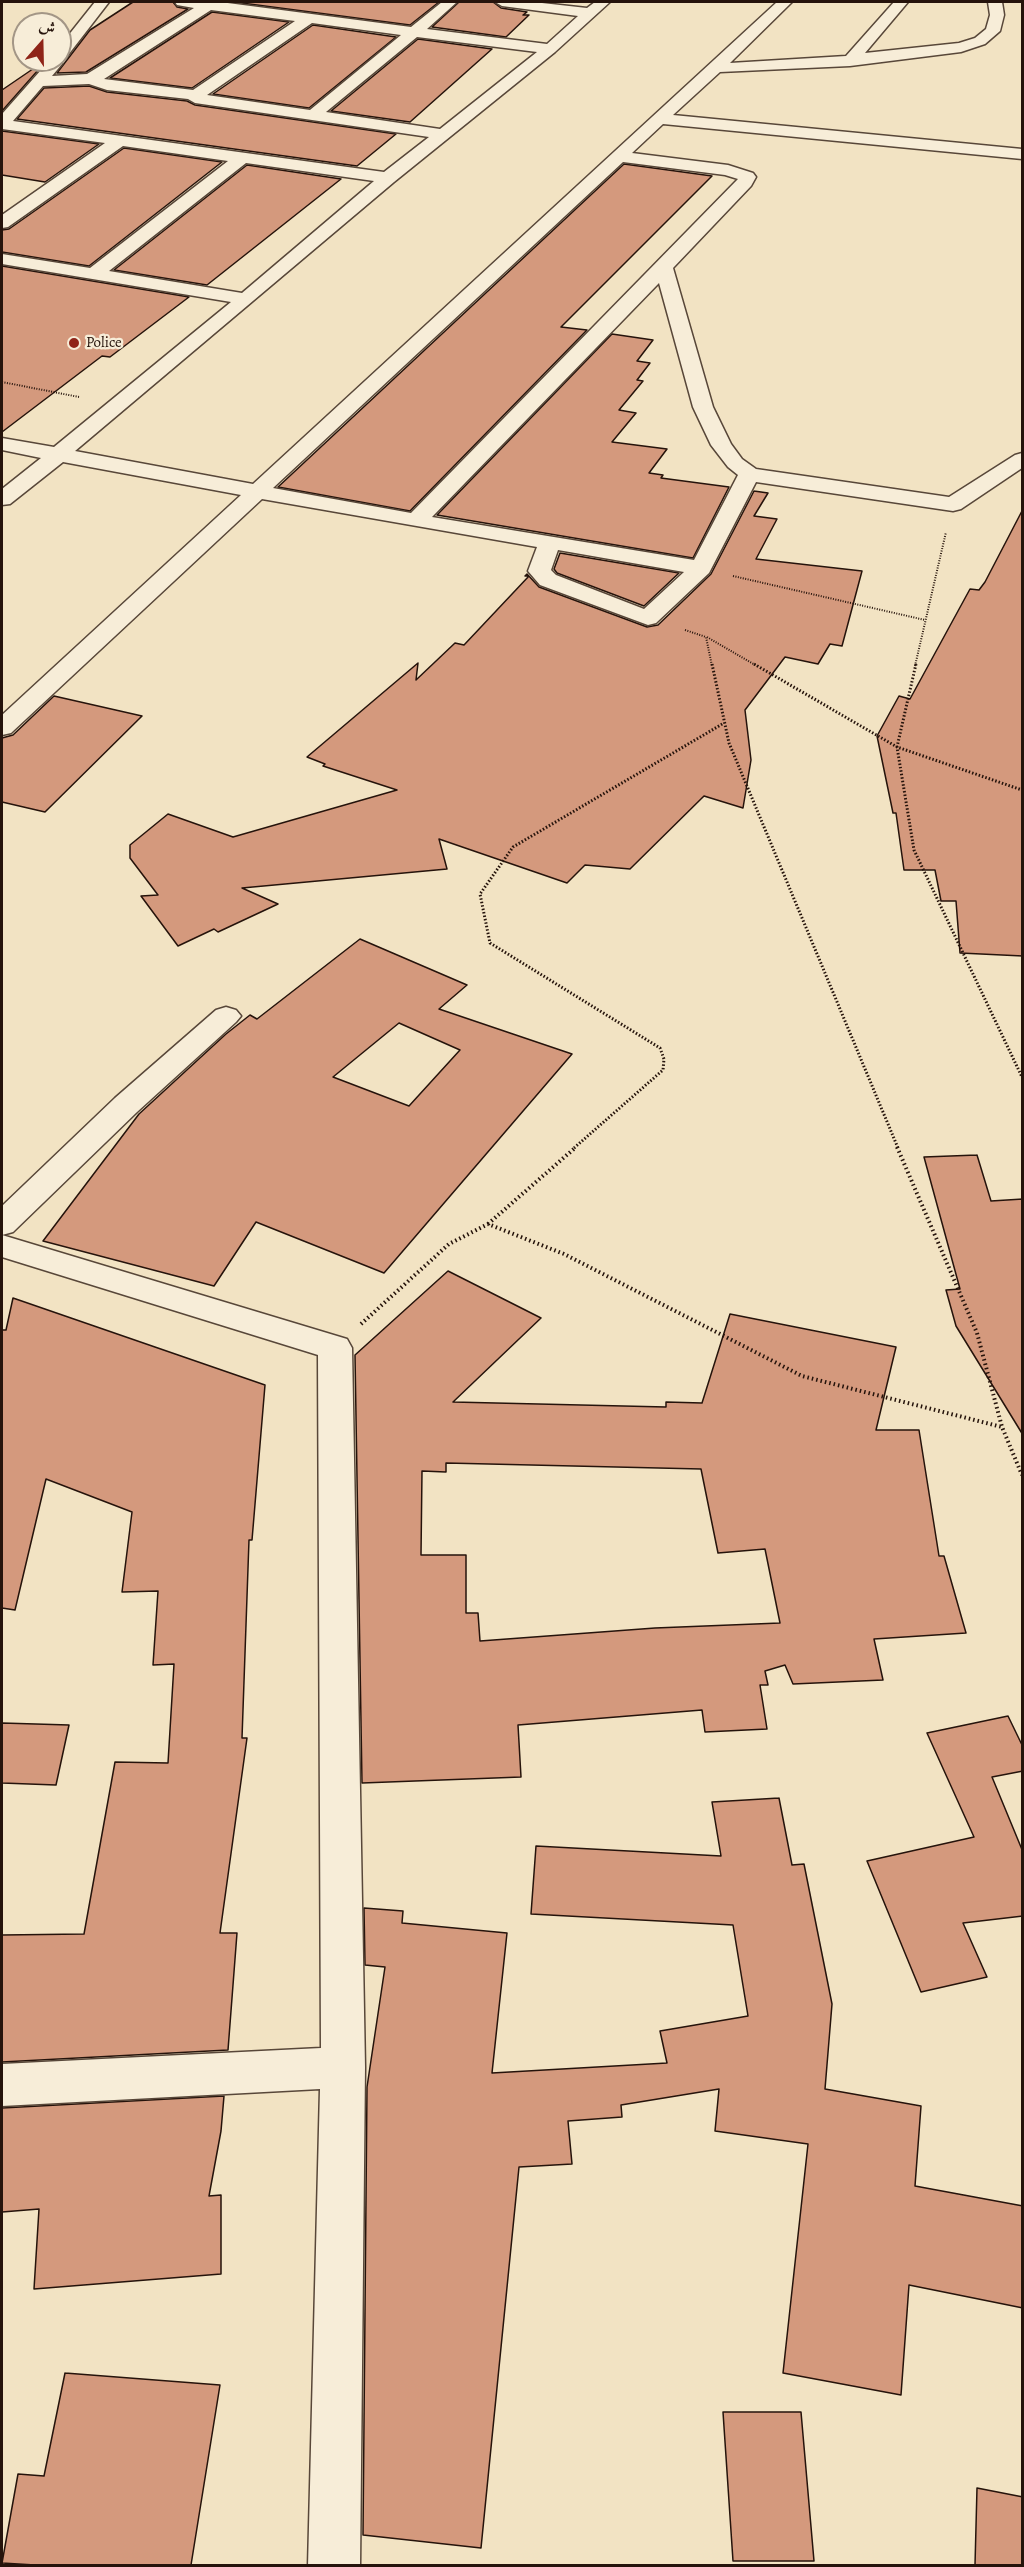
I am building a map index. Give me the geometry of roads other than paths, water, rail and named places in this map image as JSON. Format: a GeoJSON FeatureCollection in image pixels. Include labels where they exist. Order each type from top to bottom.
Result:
{"type":"FeatureCollection","features":[{"type":"Feature","properties":{"kind":"street"},"geometry":{"type":"LineString","coordinates":[[72,41],[102,2]]}},
{"type":"Feature","properties":{"kind":"street"},"geometry":{"type":"LineString","coordinates":[[182,2],[210,3],[308,19],[550,49]]}},
{"type":"Feature","properties":{"kind":"street"},"geometry":{"type":"LineString","coordinates":[[312,116],[450,2]]}},
{"type":"Feature","properties":{"kind":"street"},"geometry":{"type":"LineString","coordinates":[[502,2],[596,7]]}},
{"type":"Feature","properties":{"kind":"street"},"geometry":{"type":"LineString","coordinates":[[2,728],[785,2]]}},
{"type":"Feature","properties":{"kind":"street"},"geometry":{"type":"LineString","coordinates":[[850,61],[902,2]]}},
{"type":"Feature","properties":{"kind":"street"},"geometry":{"type":"LineString","coordinates":[[716,68],[774,68],[961,47],[980,41],[993,31],[997,15],[995,2]]}},
{"type":"Feature","properties":{"kind":"street"},"geometry":{"type":"LineString","coordinates":[[90,79],[210,3]]}},
{"type":"Feature","properties":{"kind":"street"},"geometry":{"type":"LineString","coordinates":[[2,499],[121,405],[441,134],[550,49],[596,7]]}},
{"type":"Feature","properties":{"kind":"street"},"geometry":{"type":"LineString","coordinates":[[41,81],[90,79],[107,85],[196,95],[308,19]]}},
{"type":"Feature","properties":{"kind":"street"},"geometry":{"type":"LineString","coordinates":[[2,124],[48,72]]}},
{"type":"Feature","properties":{"kind":"street"},"geometry":{"type":"LineString","coordinates":[[196,95],[195,98],[200,100],[441,134]]}},
{"type":"Feature","properties":{"kind":"street"},"geometry":{"type":"LineString","coordinates":[[659,119],[1023,154]]}},
{"type":"Feature","properties":{"kind":"street"},"geometry":{"type":"LineString","coordinates":[[2,124],[388,178]]}},
{"type":"Feature","properties":{"kind":"street"},"geometry":{"type":"LineString","coordinates":[[2,223],[121,140]]}},
{"type":"Feature","properties":{"kind":"street"},"geometry":{"type":"LineString","coordinates":[[416,521],[746,182],[747,177],[728,170],[619,156]]}},
{"type":"Feature","properties":{"kind":"street"},"geometry":{"type":"LineString","coordinates":[[94,274],[243,157]]}},
{"type":"Feature","properties":{"kind":"street"},"geometry":{"type":"LineString","coordinates":[[2,259],[246,299]]}},
{"type":"Feature","properties":{"kind":"street"},"geometry":{"type":"LineString","coordinates":[[664,267],[703,407],[721,445],[735,463],[749,474],[843,490],[953,504],[1023,459]]}},
{"type":"Feature","properties":{"kind":"street"},"geometry":{"type":"LineString","coordinates":[[2,444],[254,493],[701,568]]}},
{"type":"Feature","properties":{"kind":"street"},"geometry":{"type":"LineString","coordinates":[[550,542],[539,571],[548,580],[648,618],[701,568],[749,474]]}},
{"type":"Feature","properties":{"kind":"street"},"geometry":{"type":"LineString","coordinates":[[2,1224],[126,1105],[226,1016]]}},
{"type":"Feature","properties":{"kind":"street"},"geometry":{"type":"LineString","coordinates":[[2,1246],[334,1348],[343,2067],[334,2565]]}},
{"type":"Feature","properties":{"kind":"street"},"geometry":{"type":"LineString","coordinates":[[2,2085],[343,2067]]}},
{"type":"Feature","properties":{"kind":"place","name":"Police"},"geometry":{"type":"Point","coordinates":[74,343]}}]}
